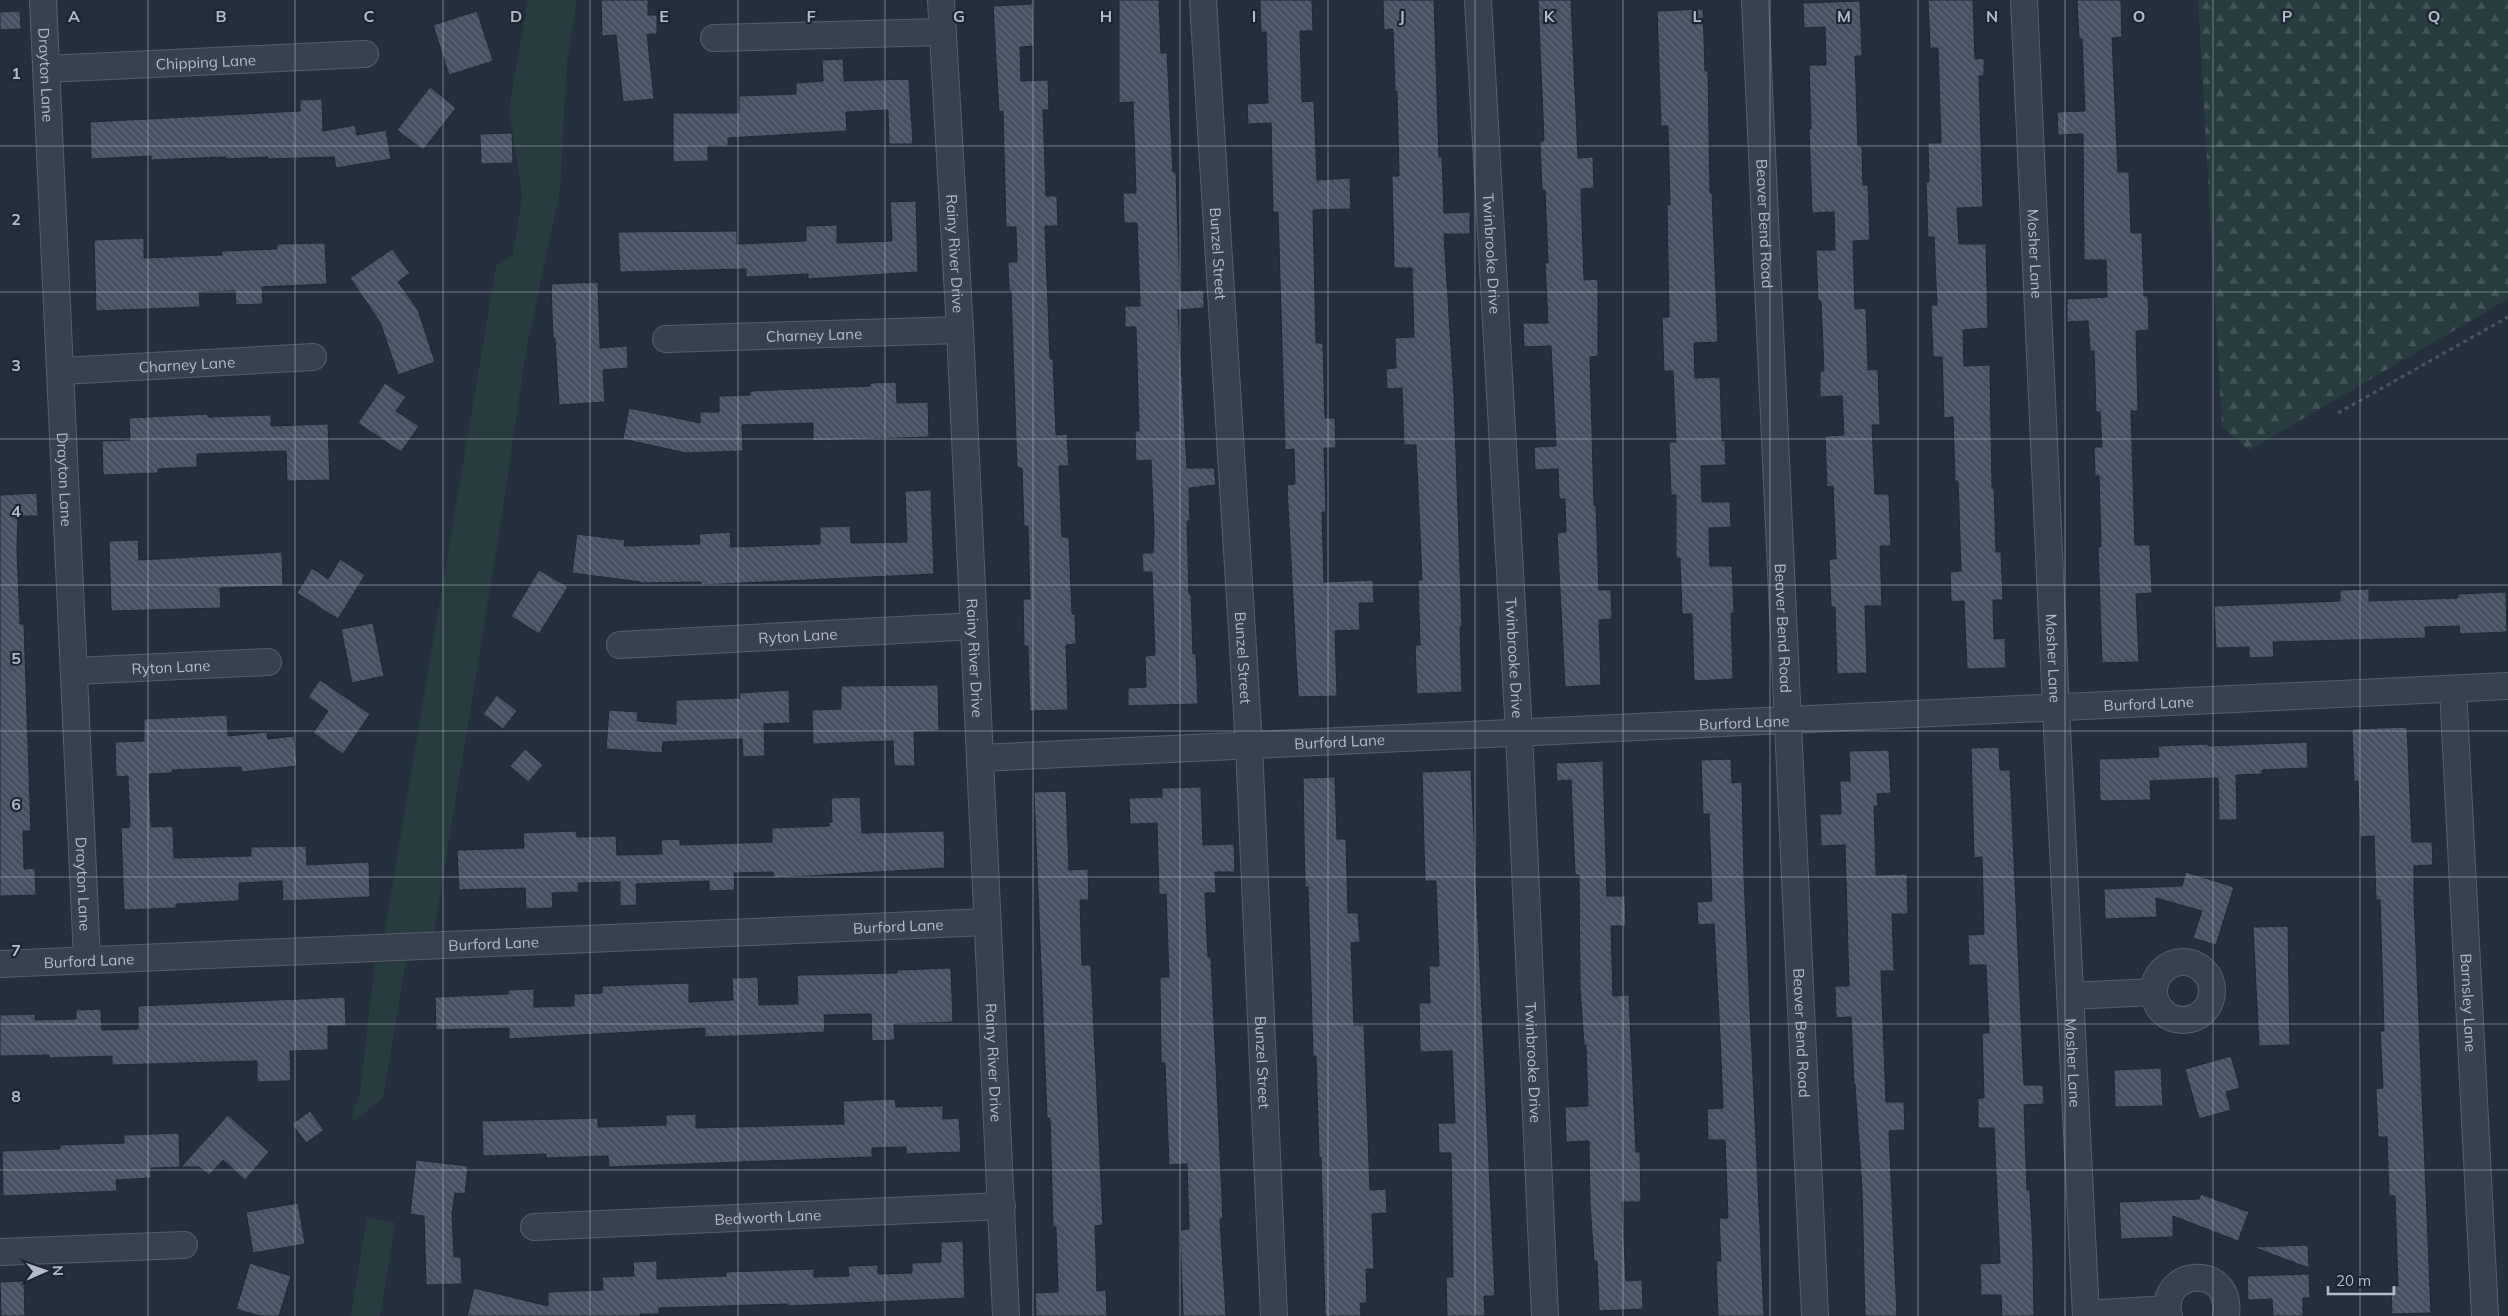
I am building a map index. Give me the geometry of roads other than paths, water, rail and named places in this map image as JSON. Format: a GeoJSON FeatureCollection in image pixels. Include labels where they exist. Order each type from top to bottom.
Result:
{"type":"FeatureCollection","features":[{"type":"Feature","properties":{"kind":"street","name":"Drayton Lane"},"geometry":{"type":"LineString","coordinates":[[43,0],[62,371],[87,959]]}},
{"type":"Feature","properties":{"kind":"street","name":"Rainy River Drive"},"geometry":{"type":"LineString","coordinates":[[940,0],[960,330],[1006,1316]]}},
{"type":"Feature","properties":{"kind":"street","name":"Bunzel Street"},"geometry":{"type":"LineString","coordinates":[[1203,0],[1248,746],[1274,1316]]}},
{"type":"Feature","properties":{"kind":"street","name":"Twinbrooke Drive"},"geometry":{"type":"LineString","coordinates":[[1478,0],[1519,733],[1546,1316]]}},
{"type":"Feature","properties":{"kind":"street","name":"Beaver Bend Road"},"geometry":{"type":"LineString","coordinates":[[1755,0],[1815,1316]]}},
{"type":"Feature","properties":{"kind":"street","name":"Mosher Lane"},"geometry":{"type":"LineString","coordinates":[[2024,0],[2086,1315]]}},
{"type":"Feature","properties":{"kind":"street"},"geometry":{"type":"LineString","coordinates":[[714,38],[943,32]]}},
{"type":"Feature","properties":{"kind":"street","name":"Chipping Lane"},"geometry":{"type":"LineString","coordinates":[[46,69],[365,54]]}},
{"type":"Feature","properties":{"kind":"street","name":"Charney Lane"},"geometry":{"type":"LineString","coordinates":[[666,339],[960,330]]}},
{"type":"Feature","properties":{"kind":"street","name":"Charney Lane"},"geometry":{"type":"LineString","coordinates":[[62,371],[313,357]]}},
{"type":"Feature","properties":{"kind":"street","name":"Ryton Lane"},"geometry":{"type":"LineString","coordinates":[[620,645],[974,626]]}},
{"type":"Feature","properties":{"kind":"street","name":"Ryton Lane"},"geometry":{"type":"LineString","coordinates":[[75,671],[268,662]]}},
{"type":"Feature","properties":{"kind":"street","name":"Burford Lane"},"geometry":{"type":"LineString","coordinates":[[980,758],[2508,686]]}},
{"type":"Feature","properties":{"kind":"street","name":"Barnsley Lane"},"geometry":{"type":"LineString","coordinates":[[2453,689],[2485,1316]]}},
{"type":"Feature","properties":{"kind":"street","name":"Burford Lane"},"geometry":{"type":"LineString","coordinates":[[0,964],[987,922]]}},
{"type":"Feature","properties":{"kind":"street"},"geometry":{"type":"LineString","coordinates":[[2070,996],[2154,992]]}},
{"type":"Feature","properties":{"kind":"street","name":"Bedworth Lane"},"geometry":{"type":"LineString","coordinates":[[534,1228],[1002,1206]]}},
{"type":"Feature","properties":{"kind":"street"},"geometry":{"type":"LineString","coordinates":[[0,1252],[184,1245]]}},
{"type":"Feature","properties":{"kind":"street"},"geometry":{"type":"LineString","coordinates":[[2086,1315],[2168,1313],[2169,1297],[2174,1287],[2184,1280],[2195,1277],[2207,1278],[2217,1284],[2224,1293],[2228,1305],[2226,1316]]}}]}
